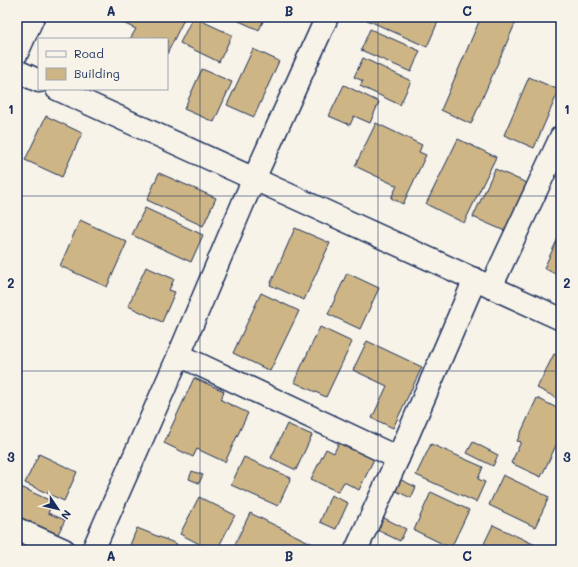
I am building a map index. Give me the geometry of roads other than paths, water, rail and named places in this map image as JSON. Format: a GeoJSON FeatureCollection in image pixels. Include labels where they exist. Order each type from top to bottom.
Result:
{"type":"FeatureCollection","features":[{"type":"Feature","properties":{"kind":"street"},"geometry":{"type":"LineString","coordinates":[[17,53],[33,17]]}},
{"type":"Feature","properties":{"kind":"street"},"geometry":{"type":"LineString","coordinates":[[93,550],[179,355],[254,179],[327,17]]}},
{"type":"Feature","properties":{"kind":"street"},"geometry":{"type":"LineString","coordinates":[[17,71],[38,81]]}},
{"type":"Feature","properties":{"kind":"street"},"geometry":{"type":"LineString","coordinates":[[59,90],[561,319]]}},
{"type":"Feature","properties":{"kind":"street"},"geometry":{"type":"LineString","coordinates":[[356,550],[398,458],[483,283],[561,137]]}},
{"type":"Feature","properties":{"kind":"street"},"geometry":{"type":"LineString","coordinates":[[179,355],[398,458]]}},
{"type":"Feature","properties":{"kind":"street"},"geometry":{"type":"LineString","coordinates":[[17,529],[64,550]]}}]}
